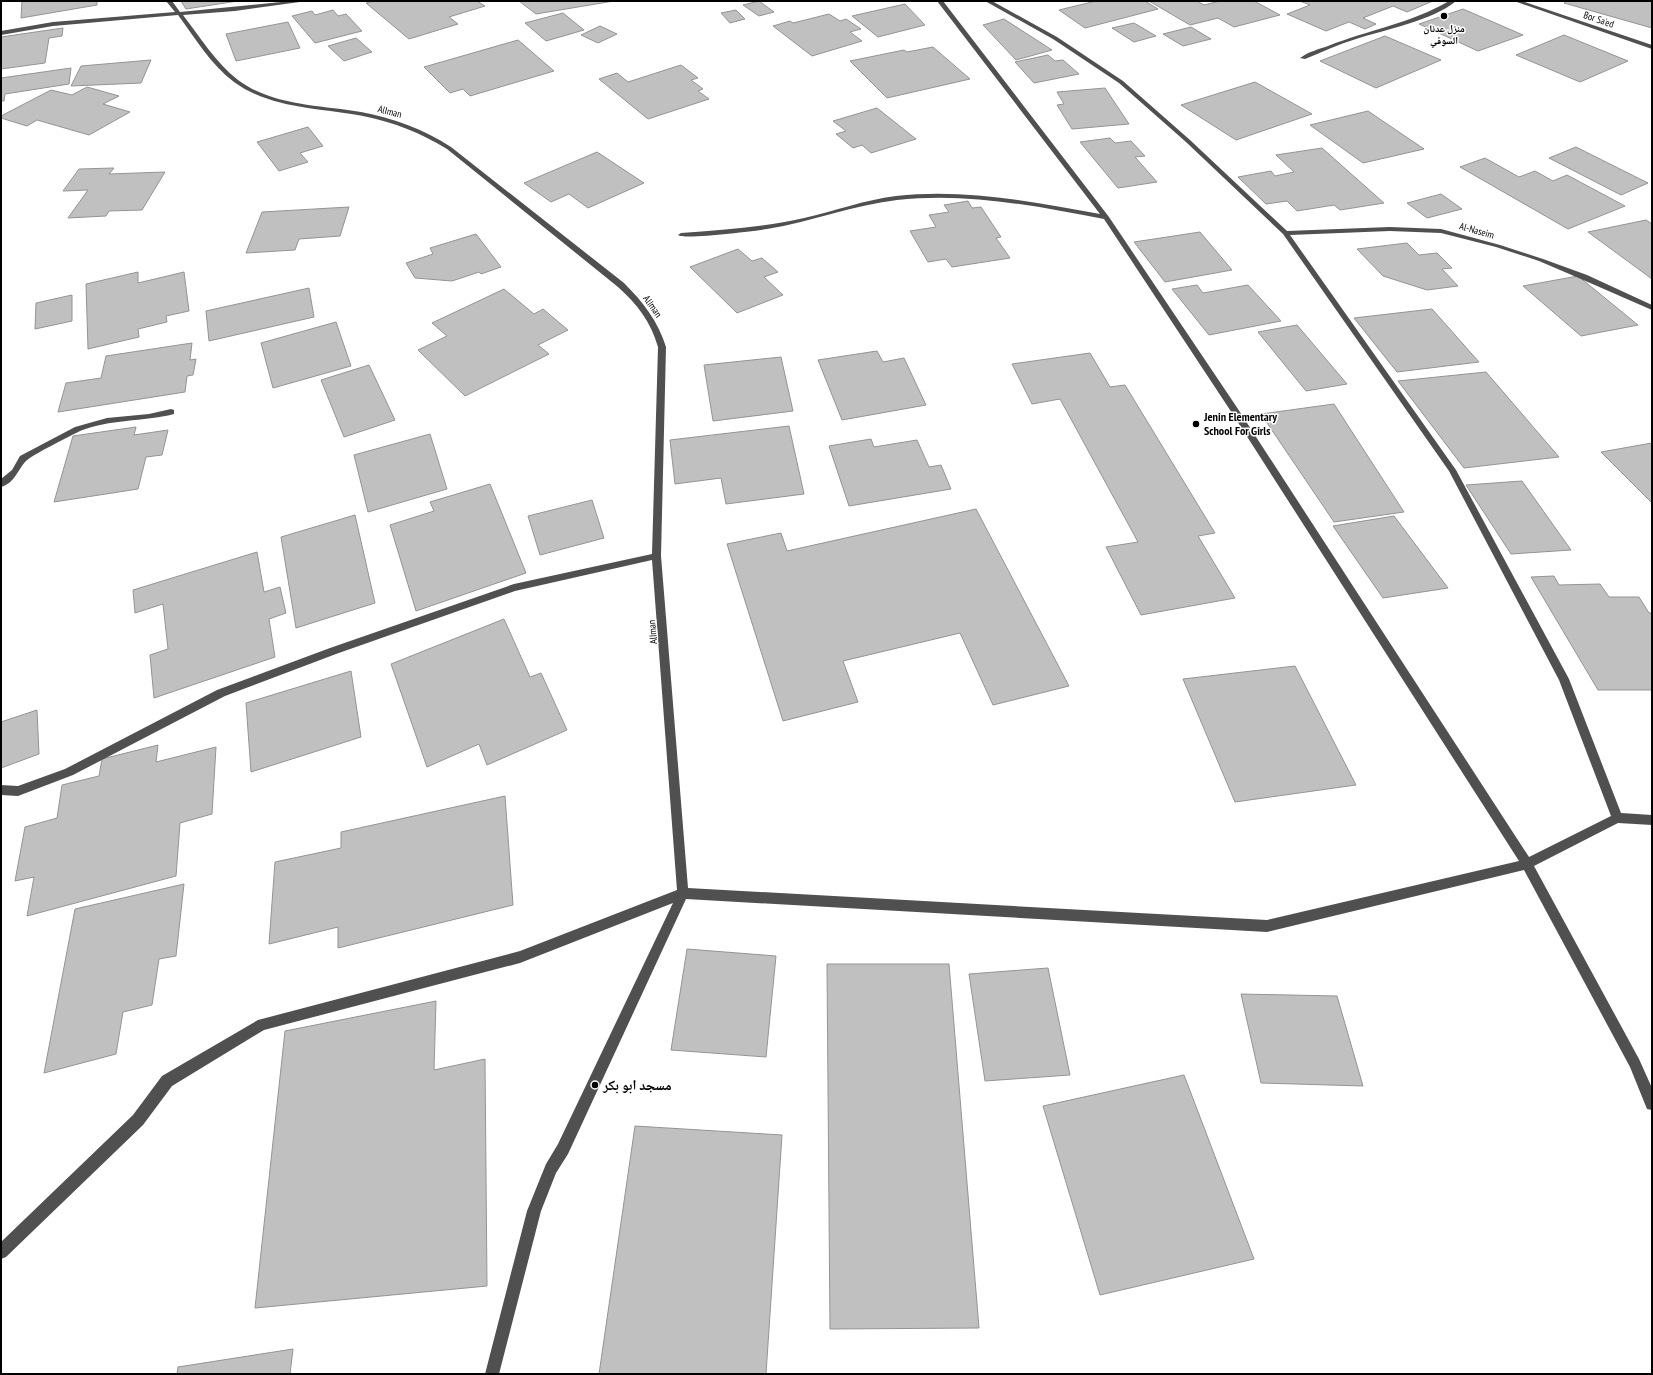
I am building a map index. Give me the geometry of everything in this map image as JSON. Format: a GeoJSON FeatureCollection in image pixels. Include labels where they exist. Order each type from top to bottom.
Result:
{"type":"FeatureCollection","features":[{"type":"Feature","properties":{"kind":"street","name":"AlIman"},"geometry":{"type":"LineString","coordinates":[[169,1],[227,74],[258,94],[302,106],[353,113],[396,122],[418,130],[436,140],[621,285],[638,300],[650,317],[659,335],[662,347],[656,556],[683,893]]}},
{"type":"Feature","properties":{"kind":"street"},"geometry":{"type":"LineString","coordinates":[[1,33],[53,24],[179,14],[304,1]]}},
{"type":"Feature","properties":{"kind":"street"},"geometry":{"type":"LineString","coordinates":[[940,1],[1106,217],[1238,414],[1527,864],[1635,1063],[1652,1104]]}},
{"type":"Feature","properties":{"kind":"street"},"geometry":{"type":"LineString","coordinates":[[988,1],[1055,38],[1121,82],[1188,141],[1284,233],[1452,470],[1564,679],[1617,818]]}},
{"type":"Feature","properties":{"kind":"street"},"geometry":{"type":"LineString","coordinates":[[1303,58],[1353,38],[1396,26],[1438,10],[1453,1]]}},
{"type":"Feature","properties":{"kind":"street","name":"Bor Sa'ed"},"geometry":{"type":"LineString","coordinates":[[1517,1],[1652,47]]}},
{"type":"Feature","properties":{"kind":"street"},"geometry":{"type":"LineString","coordinates":[[681,235],[749,230],[805,220],[858,204],[896,198],[946,195],[1005,199],[1106,217]]}},
{"type":"Feature","properties":{"kind":"street","name":"Al-Naseim"},"geometry":{"type":"LineString","coordinates":[[1284,233],[1390,229],[1441,231],[1498,246],[1541,260],[1584,277],[1652,308]]}},
{"type":"Feature","properties":{"kind":"street"},"geometry":{"type":"LineString","coordinates":[[1,484],[15,472],[23,458],[78,429],[107,421],[149,418],[171,412]]}},
{"type":"Feature","properties":{"kind":"street"},"geometry":{"type":"LineString","coordinates":[[1,790],[18,791],[69,772],[222,693],[333,651],[514,588],[656,556]]}},
{"type":"Feature","properties":{"kind":"street"},"geometry":{"type":"LineString","coordinates":[[1,1252],[138,1120],[167,1081],[262,1024],[520,957],[683,893],[1267,926],[1527,864],[1617,818],[1652,820]]}},
{"type":"Feature","properties":{"kind":"street"},"geometry":{"type":"LineString","coordinates":[[492,1374],[534,1211],[551,1169],[563,1149],[683,893]]}},
{"type":"Feature","properties":{"kind":"building"},"geometry":{"type":"Polygon","coordinates":[[[22,1],[97,1],[97,5],[21,18],[22,1]]]}},
{"type":"Feature","properties":{"kind":"building"},"geometry":{"type":"Polygon","coordinates":[[[181,1],[238,1],[186,9],[181,1]]]}},
{"type":"Feature","properties":{"kind":"building"},"geometry":{"type":"Polygon","coordinates":[[[374,1],[477,1],[485,6],[449,17],[458,24],[409,39],[366,3],[374,1]]]}},
{"type":"Feature","properties":{"kind":"building"},"geometry":{"type":"Polygon","coordinates":[[[519,1],[614,1],[536,14],[519,1]]]}},
{"type":"Feature","properties":{"kind":"building"},"geometry":{"type":"Polygon","coordinates":[[[759,1],[774,12],[759,16],[743,5],[759,1]]]}},
{"type":"Feature","properties":{"kind":"building"},"geometry":{"type":"Polygon","coordinates":[[[1096,1],[1145,1],[1158,9],[1085,28],[1059,10],[1096,1]]]}},
{"type":"Feature","properties":{"kind":"building"},"geometry":{"type":"Polygon","coordinates":[[[1149,1],[1197,1],[1204,5],[1220,1],[1254,1],[1280,15],[1234,27],[1218,18],[1190,25],[1149,1]]]}},
{"type":"Feature","properties":{"kind":"building"},"geometry":{"type":"Polygon","coordinates":[[[1300,1],[1433,1],[1407,12],[1393,6],[1363,18],[1376,24],[1365,29],[1349,22],[1326,31],[1287,14],[1310,5],[1300,1]]]}},
{"type":"Feature","properties":{"kind":"building"},"geometry":{"type":"Polygon","coordinates":[[[1566,1],[1652,1],[1652,28],[1564,3],[1566,1]]]}},
{"type":"Feature","properties":{"kind":"building"},"geometry":{"type":"Polygon","coordinates":[[[905,4],[925,25],[878,37],[852,16],[905,4]]]}},
{"type":"Feature","properties":{"kind":"building"},"geometry":{"type":"Polygon","coordinates":[[[1463,9],[1523,35],[1478,51],[1419,24],[1463,9]]]}},
{"type":"Feature","properties":{"kind":"building"},"geometry":{"type":"Polygon","coordinates":[[[333,10],[338,16],[346,14],[362,31],[315,43],[292,16],[312,11],[315,15],[333,10]]]}},
{"type":"Feature","properties":{"kind":"building"},"geometry":{"type":"Polygon","coordinates":[[[736,10],[745,19],[730,23],[721,13],[736,10]]]}},
{"type":"Feature","properties":{"kind":"building"},"geometry":{"type":"Polygon","coordinates":[[[563,13],[584,30],[546,41],[525,23],[563,13]]]}},
{"type":"Feature","properties":{"kind":"building"},"geometry":{"type":"Polygon","coordinates":[[[829,14],[840,21],[846,19],[861,29],[850,32],[862,41],[812,56],[773,26],[790,21],[793,23],[829,14]]]}},
{"type":"Feature","properties":{"kind":"building"},"geometry":{"type":"Polygon","coordinates":[[[1004,19],[1052,50],[1016,60],[983,25],[1004,19]]]}},
{"type":"Feature","properties":{"kind":"building"},"geometry":{"type":"Polygon","coordinates":[[[288,22],[300,48],[236,61],[226,34],[288,22]]]}},
{"type":"Feature","properties":{"kind":"building"},"geometry":{"type":"Polygon","coordinates":[[[1134,23],[1156,36],[1134,42],[1112,28],[1134,23]]]}},
{"type":"Feature","properties":{"kind":"building"},"geometry":{"type":"Polygon","coordinates":[[[600,26],[617,34],[598,43],[581,35],[600,26]]]}},
{"type":"Feature","properties":{"kind":"building"},"geometry":{"type":"Polygon","coordinates":[[[1191,27],[1211,39],[1183,46],[1163,34],[1191,27]]]}},
{"type":"Feature","properties":{"kind":"building"},"geometry":{"type":"Polygon","coordinates":[[[63,28],[62,36],[49,38],[45,63],[1,69],[1,37],[63,28]]]}},
{"type":"Feature","properties":{"kind":"building"},"geometry":{"type":"Polygon","coordinates":[[[1564,35],[1628,61],[1580,82],[1516,55],[1564,35]]]}},
{"type":"Feature","properties":{"kind":"building"},"geometry":{"type":"Polygon","coordinates":[[[1385,36],[1441,60],[1376,88],[1320,61],[1385,36]]]}},
{"type":"Feature","properties":{"kind":"building"},"geometry":{"type":"Polygon","coordinates":[[[356,38],[372,52],[344,61],[328,46],[356,38]]]}},
{"type":"Feature","properties":{"kind":"building"},"geometry":{"type":"Polygon","coordinates":[[[518,40],[554,71],[470,96],[463,89],[450,93],[424,67],[518,40]]]}},
{"type":"Feature","properties":{"kind":"building"},"geometry":{"type":"Polygon","coordinates":[[[933,47],[970,79],[887,98],[850,61],[904,50],[907,52],[933,47]]]}},
{"type":"Feature","properties":{"kind":"building"},"geometry":{"type":"Polygon","coordinates":[[[1048,55],[1055,61],[1063,60],[1079,74],[1034,83],[1015,62],[1048,55]]]}},
{"type":"Feature","properties":{"kind":"building"},"geometry":{"type":"Polygon","coordinates":[[[151,60],[141,83],[71,86],[81,66],[151,60]]]}},
{"type":"Feature","properties":{"kind":"building"},"geometry":{"type":"Polygon","coordinates":[[[681,65],[698,78],[691,80],[703,89],[698,91],[709,99],[648,119],[599,79],[617,73],[628,82],[681,65]]]}},
{"type":"Feature","properties":{"kind":"building"},"geometry":{"type":"Polygon","coordinates":[[[71,68],[69,84],[5,94],[4,101],[1,101],[1,78],[71,68]]]}},
{"type":"Feature","properties":{"kind":"building"},"geometry":{"type":"Polygon","coordinates":[[[1255,82],[1312,114],[1236,140],[1181,105],[1255,82]]]}},
{"type":"Feature","properties":{"kind":"building"},"geometry":{"type":"Polygon","coordinates":[[[87,87],[119,96],[103,104],[130,112],[89,135],[37,120],[27,126],[1,118],[1,116],[51,90],[72,95],[87,87]]]}},
{"type":"Feature","properties":{"kind":"building"},"geometry":{"type":"Polygon","coordinates":[[[1105,88],[1129,124],[1072,129],[1057,105],[1064,104],[1057,92],[1105,88]]]}},
{"type":"Feature","properties":{"kind":"building"},"geometry":{"type":"Polygon","coordinates":[[[877,108],[916,139],[871,153],[862,145],[853,148],[836,134],[846,131],[833,121],[877,108]]]}},
{"type":"Feature","properties":{"kind":"building"},"geometry":{"type":"Polygon","coordinates":[[[1368,111],[1424,149],[1363,163],[1310,125],[1368,111]]]}},
{"type":"Feature","properties":{"kind":"building"},"geometry":{"type":"Polygon","coordinates":[[[308,127],[323,146],[300,153],[308,162],[279,171],[257,142],[308,127]]]}},
{"type":"Feature","properties":{"kind":"building"},"geometry":{"type":"Polygon","coordinates":[[[1110,138],[1115,143],[1131,141],[1145,156],[1135,157],[1157,182],[1118,188],[1080,142],[1110,138]]]}},
{"type":"Feature","properties":{"kind":"building"},"geometry":{"type":"Polygon","coordinates":[[[1576,147],[1648,183],[1621,195],[1549,158],[1576,147]]]}},
{"type":"Feature","properties":{"kind":"building"},"geometry":{"type":"Polygon","coordinates":[[[1322,148],[1384,203],[1340,210],[1334,205],[1297,211],[1287,201],[1266,204],[1238,177],[1271,171],[1275,176],[1294,172],[1276,155],[1322,148]]]}},
{"type":"Feature","properties":{"kind":"building"},"geometry":{"type":"Polygon","coordinates":[[[597,152],[644,183],[588,208],[569,194],[551,202],[524,183],[597,152]]]}},
{"type":"Feature","properties":{"kind":"building"},"geometry":{"type":"Polygon","coordinates":[[[1485,158],[1519,177],[1535,171],[1553,181],[1567,175],[1625,206],[1568,229],[1460,167],[1485,158]]]}},
{"type":"Feature","properties":{"kind":"building"},"geometry":{"type":"Polygon","coordinates":[[[114,168],[109,174],[165,172],[142,210],[109,211],[106,216],[68,218],[88,190],[63,191],[79,169],[114,168]]]}},
{"type":"Feature","properties":{"kind":"building"},"geometry":{"type":"Polygon","coordinates":[[[1441,194],[1462,209],[1427,218],[1407,203],[1441,194]]]}},
{"type":"Feature","properties":{"kind":"building"},"geometry":{"type":"Polygon","coordinates":[[[968,201],[972,208],[981,207],[1001,237],[996,238],[1010,258],[952,267],[946,259],[928,262],[910,231],[936,227],[929,215],[949,212],[944,205],[968,201]]]}},
{"type":"Feature","properties":{"kind":"building"},"geometry":{"type":"Polygon","coordinates":[[[349,207],[340,236],[299,239],[295,250],[246,253],[262,212],[349,207]]]}},
{"type":"Feature","properties":{"kind":"building"},"geometry":{"type":"Polygon","coordinates":[[[1646,220],[1652,224],[1652,279],[1588,232],[1646,220]]]}},
{"type":"Feature","properties":{"kind":"building"},"geometry":{"type":"Polygon","coordinates":[[[1200,232],[1232,270],[1165,282],[1134,242],[1200,232]]]}},
{"type":"Feature","properties":{"kind":"building"},"geometry":{"type":"Polygon","coordinates":[[[476,234],[501,267],[481,274],[479,272],[452,281],[415,278],[406,263],[433,254],[430,248],[476,234]]]}},
{"type":"Feature","properties":{"kind":"building"},"geometry":{"type":"Polygon","coordinates":[[[1407,243],[1419,255],[1437,253],[1452,268],[1442,269],[1458,286],[1427,290],[1383,276],[1357,249],[1407,243]]]}},
{"type":"Feature","properties":{"kind":"building"},"geometry":{"type":"Polygon","coordinates":[[[738,249],[752,261],[762,258],[778,272],[764,277],[783,295],[737,313],[690,267],[738,249]]]}},
{"type":"Feature","properties":{"kind":"building"},"geometry":{"type":"Polygon","coordinates":[[[138,272],[138,283],[184,272],[189,311],[166,316],[167,322],[138,329],[139,337],[88,349],[86,284],[138,272]]]}},
{"type":"Feature","properties":{"kind":"building"},"geometry":{"type":"Polygon","coordinates":[[[1578,276],[1638,325],[1581,336],[1523,286],[1578,276]]]}},
{"type":"Feature","properties":{"kind":"building"},"geometry":{"type":"Polygon","coordinates":[[[1197,285],[1203,293],[1248,285],[1281,321],[1209,335],[1172,289],[1197,285]]]}},
{"type":"Feature","properties":{"kind":"building"},"geometry":{"type":"Polygon","coordinates":[[[309,288],[314,317],[209,341],[206,311],[309,288]]]}},
{"type":"Feature","properties":{"kind":"building"},"geometry":{"type":"Polygon","coordinates":[[[504,289],[534,314],[543,309],[568,330],[538,345],[549,354],[465,396],[418,350],[447,336],[432,323],[504,289]]]}},
{"type":"Feature","properties":{"kind":"building"},"geometry":{"type":"Polygon","coordinates":[[[72,295],[72,321],[35,329],[36,303],[72,295]]]}},
{"type":"Feature","properties":{"kind":"building"},"geometry":{"type":"Polygon","coordinates":[[[1432,309],[1479,362],[1397,372],[1354,318],[1432,309]]]}},
{"type":"Feature","properties":{"kind":"building"},"geometry":{"type":"Polygon","coordinates":[[[336,322],[351,366],[273,388],[261,343],[336,322]]]}},
{"type":"Feature","properties":{"kind":"building"},"geometry":{"type":"Polygon","coordinates":[[[1297,325],[1347,384],[1306,391],[1258,332],[1297,325]]]}},
{"type":"Feature","properties":{"kind":"building"},"geometry":{"type":"Polygon","coordinates":[[[192,343],[190,360],[196,359],[193,375],[187,376],[185,392],[58,412],[66,383],[101,378],[106,356],[192,343]]]}},
{"type":"Feature","properties":{"kind":"building"},"geometry":{"type":"Polygon","coordinates":[[[877,351],[883,362],[904,358],[926,405],[842,420],[818,360],[877,351]]]}},
{"type":"Feature","properties":{"kind":"building"},"geometry":{"type":"Polygon","coordinates":[[[1090,353],[1110,387],[1125,385],[1215,533],[1198,536],[1235,598],[1141,615],[1106,547],[1138,542],[1060,399],[1032,404],[1012,364],[1090,353]]]}},
{"type":"Feature","properties":{"kind":"building"},"geometry":{"type":"Polygon","coordinates":[[[781,357],[793,411],[713,421],[704,365],[781,357]]]}},
{"type":"Feature","properties":{"kind":"building"},"geometry":{"type":"Polygon","coordinates":[[[369,365],[395,420],[344,437],[321,380],[369,365]]]}},
{"type":"Feature","properties":{"kind":"building"},"geometry":{"type":"Polygon","coordinates":[[[1486,372],[1559,457],[1464,468],[1398,381],[1486,372]]]}},
{"type":"Feature","properties":{"kind":"building"},"geometry":{"type":"Polygon","coordinates":[[[1334,404],[1404,512],[1334,522],[1261,414],[1334,404]]]}},
{"type":"Feature","properties":{"kind":"building"},"geometry":{"type":"Polygon","coordinates":[[[789,426],[804,494],[726,504],[721,478],[675,484],[670,440],[789,426]]]}},
{"type":"Feature","properties":{"kind":"building"},"geometry":{"type":"Polygon","coordinates":[[[136,427],[134,435],[168,430],[162,455],[146,457],[138,489],[54,502],[73,436],[136,427]]]}},
{"type":"Feature","properties":{"kind":"building"},"geometry":{"type":"Polygon","coordinates":[[[430,434],[447,489],[368,512],[354,455],[430,434]]]}},
{"type":"Feature","properties":{"kind":"building"},"geometry":{"type":"Polygon","coordinates":[[[871,439],[874,447],[917,440],[929,467],[941,465],[951,489],[849,506],[829,446],[871,439]]]}},
{"type":"Feature","properties":{"kind":"building"},"geometry":{"type":"Polygon","coordinates":[[[1652,443],[1652,503],[1601,452],[1652,443]]]}},
{"type":"Feature","properties":{"kind":"building"},"geometry":{"type":"Polygon","coordinates":[[[1522,481],[1571,550],[1511,554],[1466,485],[1522,481]]]}},
{"type":"Feature","properties":{"kind":"building"},"geometry":{"type":"Polygon","coordinates":[[[490,484],[526,573],[416,611],[390,525],[434,511],[430,502],[490,484]]]}},
{"type":"Feature","properties":{"kind":"building"},"geometry":{"type":"Polygon","coordinates":[[[592,500],[604,538],[540,555],[528,516],[592,500]]]}},
{"type":"Feature","properties":{"kind":"building"},"geometry":{"type":"Polygon","coordinates":[[[976,509],[1069,686],[993,705],[960,633],[843,661],[858,702],[783,721],[727,544],[781,533],[787,551],[976,509]]]}},
{"type":"Feature","properties":{"kind":"building"},"geometry":{"type":"Polygon","coordinates":[[[355,515],[375,603],[296,628],[281,537],[355,515]]]}},
{"type":"Feature","properties":{"kind":"building"},"geometry":{"type":"Polygon","coordinates":[[[1394,516],[1448,588],[1383,598],[1333,526],[1394,516]]]}},
{"type":"Feature","properties":{"kind":"building"},"geometry":{"type":"Polygon","coordinates":[[[257,552],[264,592],[280,587],[286,613],[269,619],[275,657],[154,698],[150,655],[168,649],[163,604],[135,613],[133,590],[257,552]]]}},
{"type":"Feature","properties":{"kind":"building"},"geometry":{"type":"Polygon","coordinates":[[[1554,576],[1559,585],[1600,584],[1609,597],[1639,597],[1649,613],[1652,613],[1652,690],[1598,690],[1531,577],[1554,576]]]}},
{"type":"Feature","properties":{"kind":"building"},"geometry":{"type":"Polygon","coordinates":[[[504,619],[530,677],[541,673],[567,730],[487,765],[479,744],[427,767],[391,664],[504,619]]]}},
{"type":"Feature","properties":{"kind":"building"},"geometry":{"type":"Polygon","coordinates":[[[1295,666],[1356,785],[1235,802],[1183,679],[1295,666]]]}},
{"type":"Feature","properties":{"kind":"building"},"geometry":{"type":"Polygon","coordinates":[[[351,671],[361,737],[251,772],[246,703],[351,671]]]}},
{"type":"Feature","properties":{"kind":"building"},"geometry":{"type":"Polygon","coordinates":[[[37,710],[39,754],[1,768],[1,722],[37,710]]]}},
{"type":"Feature","properties":{"kind":"building"},"geometry":{"type":"Polygon","coordinates":[[[158,745],[156,762],[216,747],[212,814],[180,823],[176,876],[27,916],[34,877],[15,881],[25,827],[57,818],[62,785],[99,776],[102,759],[158,745]]]}},
{"type":"Feature","properties":{"kind":"building"},"geometry":{"type":"Polygon","coordinates":[[[505,796],[513,905],[338,948],[338,927],[269,944],[275,862],[341,848],[341,832],[505,796]]]}},
{"type":"Feature","properties":{"kind":"building"},"geometry":{"type":"Polygon","coordinates":[[[184,884],[176,956],[159,959],[152,1005],[123,1012],[116,1054],[44,1073],[75,909],[184,884]]]}},
{"type":"Feature","properties":{"kind":"building"},"geometry":{"type":"Polygon","coordinates":[[[687,949],[776,956],[766,1057],[671,1050],[687,949]]]}},
{"type":"Feature","properties":{"kind":"building"},"geometry":{"type":"Polygon","coordinates":[[[827,964],[949,964],[979,1328],[830,1329],[827,964]]]}},
{"type":"Feature","properties":{"kind":"building"},"geometry":{"type":"Polygon","coordinates":[[[1048,968],[1070,1075],[985,1081],[969,974],[1048,968]]]}},
{"type":"Feature","properties":{"kind":"building"},"geometry":{"type":"Polygon","coordinates":[[[1241,994],[1337,996],[1363,1086],[1261,1083],[1241,994]]]}},
{"type":"Feature","properties":{"kind":"building"},"geometry":{"type":"Polygon","coordinates":[[[436,1001],[434,1070],[485,1059],[487,1286],[255,1308],[285,1031],[436,1001]]]}},
{"type":"Feature","properties":{"kind":"building"},"geometry":{"type":"Polygon","coordinates":[[[1184,1075],[1254,1259],[1100,1295],[1043,1106],[1184,1075]]]}},
{"type":"Feature","properties":{"kind":"building"},"geometry":{"type":"Polygon","coordinates":[[[635,1126],[782,1135],[766,1374],[599,1374],[635,1126]]]}},
{"type":"Feature","properties":{"kind":"building"},"geometry":{"type":"Polygon","coordinates":[[[293,1349],[290,1374],[177,1374],[178,1367],[293,1349]]]}},
{"type":"Feature","properties":{"kind":"place","name":"منزل عدنان السوقي"},"geometry":{"type":"Point","coordinates":[1444,16]}},
{"type":"Feature","properties":{"kind":"place","name":"Jenin Elementary School For Girls"},"geometry":{"type":"Point","coordinates":[1196,424]}},
{"type":"Feature","properties":{"kind":"place","name":"مسجد ابو بكر"},"geometry":{"type":"Point","coordinates":[595,1085]}}]}
